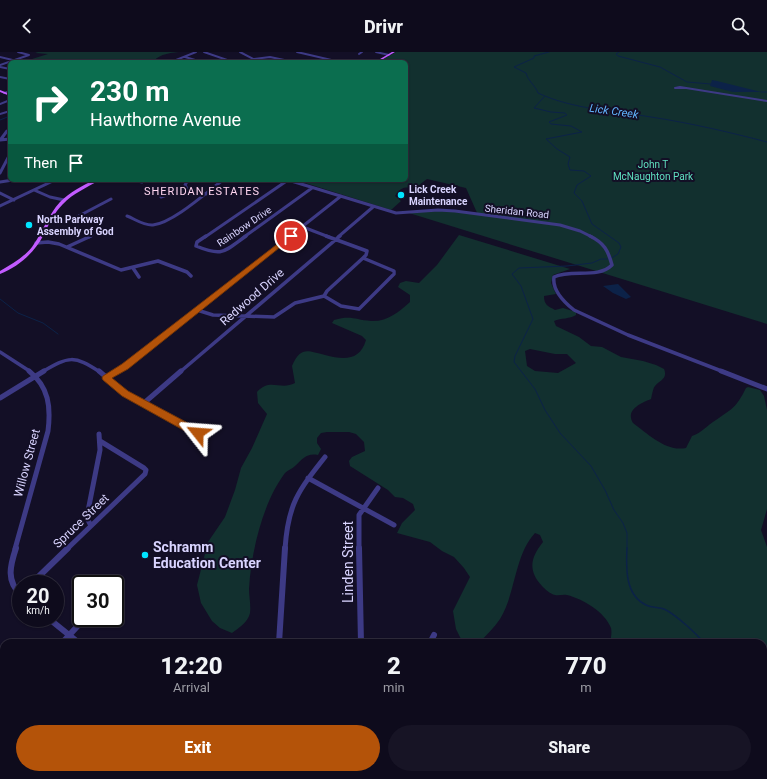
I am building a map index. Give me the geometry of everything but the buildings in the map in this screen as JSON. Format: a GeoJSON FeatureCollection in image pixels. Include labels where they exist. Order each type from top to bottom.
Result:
{"type":"FeatureCollection","features":[{"type":"Feature","properties":{"kind":"main road"},"geometry":{"type":"LineString","coordinates":[[380,60],[394,52]]}},
{"type":"Feature","properties":{"kind":"main road"},"geometry":{"type":"LineString","coordinates":[[0,91],[8,94]]}},
{"type":"Feature","properties":{"kind":"main road"},"geometry":{"type":"LineString","coordinates":[[0,273],[19,261],[36,243],[57,207],[64,200],[72,193],[93,182]]}},
{"type":"Feature","properties":{"kind":"street"},"geometry":{"type":"LineString","coordinates":[[0,57],[13,60],[29,55],[18,52]]}},
{"type":"Feature","properties":{"kind":"street"},"geometry":{"type":"LineString","coordinates":[[177,60],[196,52]]}},
{"type":"Feature","properties":{"kind":"street"},"geometry":{"type":"LineString","coordinates":[[204,52],[226,60]]}},
{"type":"Feature","properties":{"kind":"street"},"geometry":{"type":"LineString","coordinates":[[240,52],[254,59],[270,57],[284,60]]}},
{"type":"Feature","properties":{"kind":"street"},"geometry":{"type":"LineString","coordinates":[[245,54],[251,52]]}},
{"type":"Feature","properties":{"kind":"street"},"geometry":{"type":"LineString","coordinates":[[298,52],[328,60]]}},
{"type":"Feature","properties":{"kind":"street"},"geometry":{"type":"LineString","coordinates":[[376,52],[389,55]]}},
{"type":"Feature","properties":{"kind":"street"},"geometry":{"type":"LineString","coordinates":[[184,57],[194,60]]}},
{"type":"Feature","properties":{"kind":"street"},"geometry":{"type":"LineString","coordinates":[[684,88],[767,101]]}},
{"type":"Feature","properties":{"kind":"street"},"geometry":{"type":"LineString","coordinates":[[0,95],[8,92]]}},
{"type":"Feature","properties":{"kind":"street"},"geometry":{"type":"LineString","coordinates":[[1,140],[8,130]]}},
{"type":"Feature","properties":{"kind":"street"},"geometry":{"type":"LineString","coordinates":[[0,173],[8,161]]}},
{"type":"Feature","properties":{"kind":"street"},"geometry":{"type":"LineString","coordinates":[[0,206],[51,182]]}},
{"type":"Feature","properties":{"kind":"street"},"geometry":{"type":"LineString","coordinates":[[186,182],[184,185],[186,188]]}},
{"type":"Feature","properties":{"kind":"street"},"geometry":{"type":"LineString","coordinates":[[127,216],[148,224],[158,224],[190,206],[221,182]]}},
{"type":"Feature","properties":{"kind":"street","name":"Rainbow Drive"},"geometry":{"type":"LineString","coordinates":[[285,182],[200,240],[196,243],[197,246],[213,253],[224,251],[312,188]]}},
{"type":"Feature","properties":{"kind":"street","name":"Sheridan Road"},"geometry":{"type":"LineString","coordinates":[[294,182],[373,207],[401,213],[448,210],[548,222],[592,236],[604,246],[611,259],[611,267],[605,270],[570,271],[554,277],[553,285],[566,304],[576,311],[623,333],[767,389]]}},
{"type":"Feature","properties":{"kind":"street"},"geometry":{"type":"LineString","coordinates":[[161,197],[186,188],[206,194]]}},
{"type":"Feature","properties":{"kind":"street"},"geometry":{"type":"LineString","coordinates":[[34,190],[50,197],[64,200]]}},
{"type":"Feature","properties":{"kind":"street"},"geometry":{"type":"LineString","coordinates":[[0,193],[14,200]]}},
{"type":"Feature","properties":{"kind":"street"},"geometry":{"type":"LineString","coordinates":[[106,378],[125,366],[341,196]]}},
{"type":"Feature","properties":{"kind":"street"},"geometry":{"type":"LineString","coordinates":[[48,222],[73,219],[111,199]]}},
{"type":"Feature","properties":{"kind":"street","name":"Redwood Drive"},"geometry":{"type":"LineString","coordinates":[[144,404],[373,207]]}},
{"type":"Feature","properties":{"kind":"street"},"geometry":{"type":"LineString","coordinates":[[303,227],[368,251],[326,292],[324,296]]}},
{"type":"Feature","properties":{"kind":"street"},"geometry":{"type":"LineString","coordinates":[[67,247],[92,236]]}},
{"type":"Feature","properties":{"kind":"street"},"geometry":{"type":"LineString","coordinates":[[36,243],[53,242],[117,269],[123,270],[134,268],[150,262],[158,261],[187,272],[191,276]]}},
{"type":"Feature","properties":{"kind":"street"},"geometry":{"type":"LineString","coordinates":[[197,310],[213,315],[276,316],[295,303],[324,296],[353,309],[359,309],[364,306],[394,274],[394,271],[362,258]]}},
{"type":"Feature","properties":{"kind":"street"},"geometry":{"type":"LineString","coordinates":[[134,268],[139,277]]}},
{"type":"Feature","properties":{"kind":"street","name":"Willow Street"},"geometry":{"type":"LineString","coordinates":[[1,355],[28,369],[35,376],[48,397],[50,419],[10,568],[12,584]]}},
{"type":"Feature","properties":{"kind":"street"},"geometry":{"type":"LineString","coordinates":[[0,398],[60,362],[72,358],[85,363],[120,390],[198,433]]}},
{"type":"Feature","properties":{"kind":"street"},"geometry":{"type":"LineString","coordinates":[[91,526],[88,520],[88,511],[100,441],[99,434]]}},
{"type":"Feature","properties":{"kind":"street","name":"Spruce Street"},"geometry":{"type":"LineString","coordinates":[[39,575],[142,478],[146,472],[142,466],[100,441]]}},
{"type":"Feature","properties":{"kind":"street"},"geometry":{"type":"LineString","coordinates":[[279,639],[288,523],[293,503],[308,478],[325,457]]}},
{"type":"Feature","properties":{"kind":"street"},"geometry":{"type":"LineString","coordinates":[[308,478],[394,525]]}},
{"type":"Feature","properties":{"kind":"street","name":"Linden Street"},"geometry":{"type":"LineString","coordinates":[[361,639],[357,524],[358,517],[378,488]]}},
{"type":"Feature","properties":{"kind":"street"},"geometry":{"type":"LineString","coordinates":[[59,627],[74,639]]}},
{"type":"Feature","properties":{"kind":"street"},"geometry":{"type":"LineString","coordinates":[[66,639],[77,627]]}},
{"type":"Feature","properties":{"kind":"street"},"geometry":{"type":"LineString","coordinates":[[432,639],[434,635]]}},
{"type":"Feature","properties":{"kind":"green space"},"geometry":{"type":"Polygon","coordinates":[[[175,52],[166,54],[155,60],[32,59],[48,54],[35,53],[175,52]]]}},
{"type":"Feature","properties":{"kind":"green space","name":"John T McNaughton Park"},"geometry":{"type":"Polygon","coordinates":[[[396,52],[767,52],[767,324],[409,213],[444,210],[478,215],[466,188],[427,179],[415,188],[406,187],[399,190],[395,196],[401,201],[391,210],[302,182],[408,182],[408,60],[382,60],[396,52]]]}},
{"type":"Feature","properties":{"kind":"green space"},"geometry":{"type":"Polygon","coordinates":[[[459,235],[570,269],[553,275],[551,283],[556,294],[544,296],[548,306],[555,310],[563,308],[576,312],[576,315],[574,316],[554,321],[556,326],[579,337],[591,346],[602,347],[621,357],[643,361],[664,369],[665,375],[663,379],[654,387],[651,399],[635,408],[631,414],[631,418],[633,423],[664,445],[679,449],[686,448],[692,436],[702,431],[734,407],[746,388],[748,387],[760,390],[764,396],[767,410],[767,509],[761,530],[767,547],[767,639],[610,639],[611,628],[608,622],[593,607],[573,597],[551,594],[537,580],[534,575],[532,564],[535,554],[543,542],[540,535],[535,533],[523,552],[509,598],[500,619],[483,639],[461,639],[456,629],[453,611],[470,577],[454,557],[442,551],[430,542],[397,533],[402,523],[415,510],[413,504],[403,498],[395,497],[388,490],[350,466],[349,461],[352,457],[365,451],[364,442],[356,434],[349,432],[321,433],[317,438],[317,443],[321,449],[318,455],[310,455],[305,457],[285,473],[270,498],[255,544],[250,575],[249,616],[243,624],[232,633],[220,628],[212,621],[201,603],[197,585],[208,542],[225,517],[241,468],[252,448],[267,414],[258,403],[257,392],[266,385],[285,386],[295,383],[292,366],[298,355],[302,353],[309,351],[332,357],[345,358],[360,352],[366,340],[362,336],[332,323],[334,320],[349,318],[377,321],[392,316],[410,302],[410,295],[398,287],[400,283],[406,281],[419,283],[437,265],[459,235]],[[530,349],[525,351],[527,366],[535,371],[558,373],[576,363],[567,354],[555,354],[530,349]]]}},
{"type":"Feature","properties":{"kind":"water"},"geometry":{"type":"Polygon","coordinates":[[[712,80],[761,92],[733,92],[710,86],[712,80]]]}},
{"type":"Feature","properties":{"kind":"water"},"geometry":{"type":"Polygon","coordinates":[[[618,284],[631,297],[626,299],[603,286],[618,284]]]}},
{"type":"Feature","properties":{"kind":"waterway","name":"Lick Creek"},"geometry":{"type":"LineString","coordinates":[[549,52],[534,56],[534,58],[514,67],[526,73],[538,93],[565,103],[593,109],[680,122],[767,142]]}},
{"type":"Feature","properties":{"kind":"waterway"},"geometry":{"type":"LineString","coordinates":[[619,52],[616,54],[618,56],[660,67],[687,82],[711,84]]}},
{"type":"Feature","properties":{"kind":"waterway"},"geometry":{"type":"LineString","coordinates":[[761,92],[767,92]]}},
{"type":"Feature","properties":{"kind":"waterway"},"geometry":{"type":"LineString","coordinates":[[544,97],[534,108],[551,112],[565,113],[567,115],[549,122],[551,124],[571,126],[582,132],[546,139],[557,149],[570,157],[568,164],[570,170],[584,171],[591,176],[577,185],[574,193],[582,201],[592,224],[619,243],[621,247],[618,254],[610,259],[601,259],[592,263],[567,266],[519,268],[512,274],[521,286],[533,319],[515,356],[514,362],[535,389],[545,410],[560,433],[591,466],[605,490],[614,510],[623,523],[627,533],[628,580],[634,595],[646,605],[664,609],[674,615],[700,639]]}},
{"type":"Feature","properties":{"kind":"waterway"},"geometry":{"type":"LineString","coordinates":[[0,120],[8,117]]}},
{"type":"Feature","properties":{"kind":"waterway"},"geometry":{"type":"LineString","coordinates":[[0,299],[18,313],[43,323],[58,334]]}},
{"type":"Feature","properties":{"kind":"place","name":"Lick Creek Maintenance"},"geometry":{"type":"Point","coordinates":[401,195]}},
{"type":"Feature","properties":{"kind":"place","name":"North Parkway Assembly of God"},"geometry":{"type":"Point","coordinates":[29,225]}},
{"type":"Feature","properties":{"kind":"place","name":"Schramm Education Center"},"geometry":{"type":"Point","coordinates":[145,555]}},
{"type":"Feature","properties":{"kind":"district","name":"SHERIDAN ESTATES"},"geometry":{"type":"Point","coordinates":[202,191]}},
{"type":"Feature","properties":{"kind":"route"},"geometry":{"type":"LineString","coordinates":[[198,433],[125,394],[106,378],[125,366],[291,236]]}}]}
